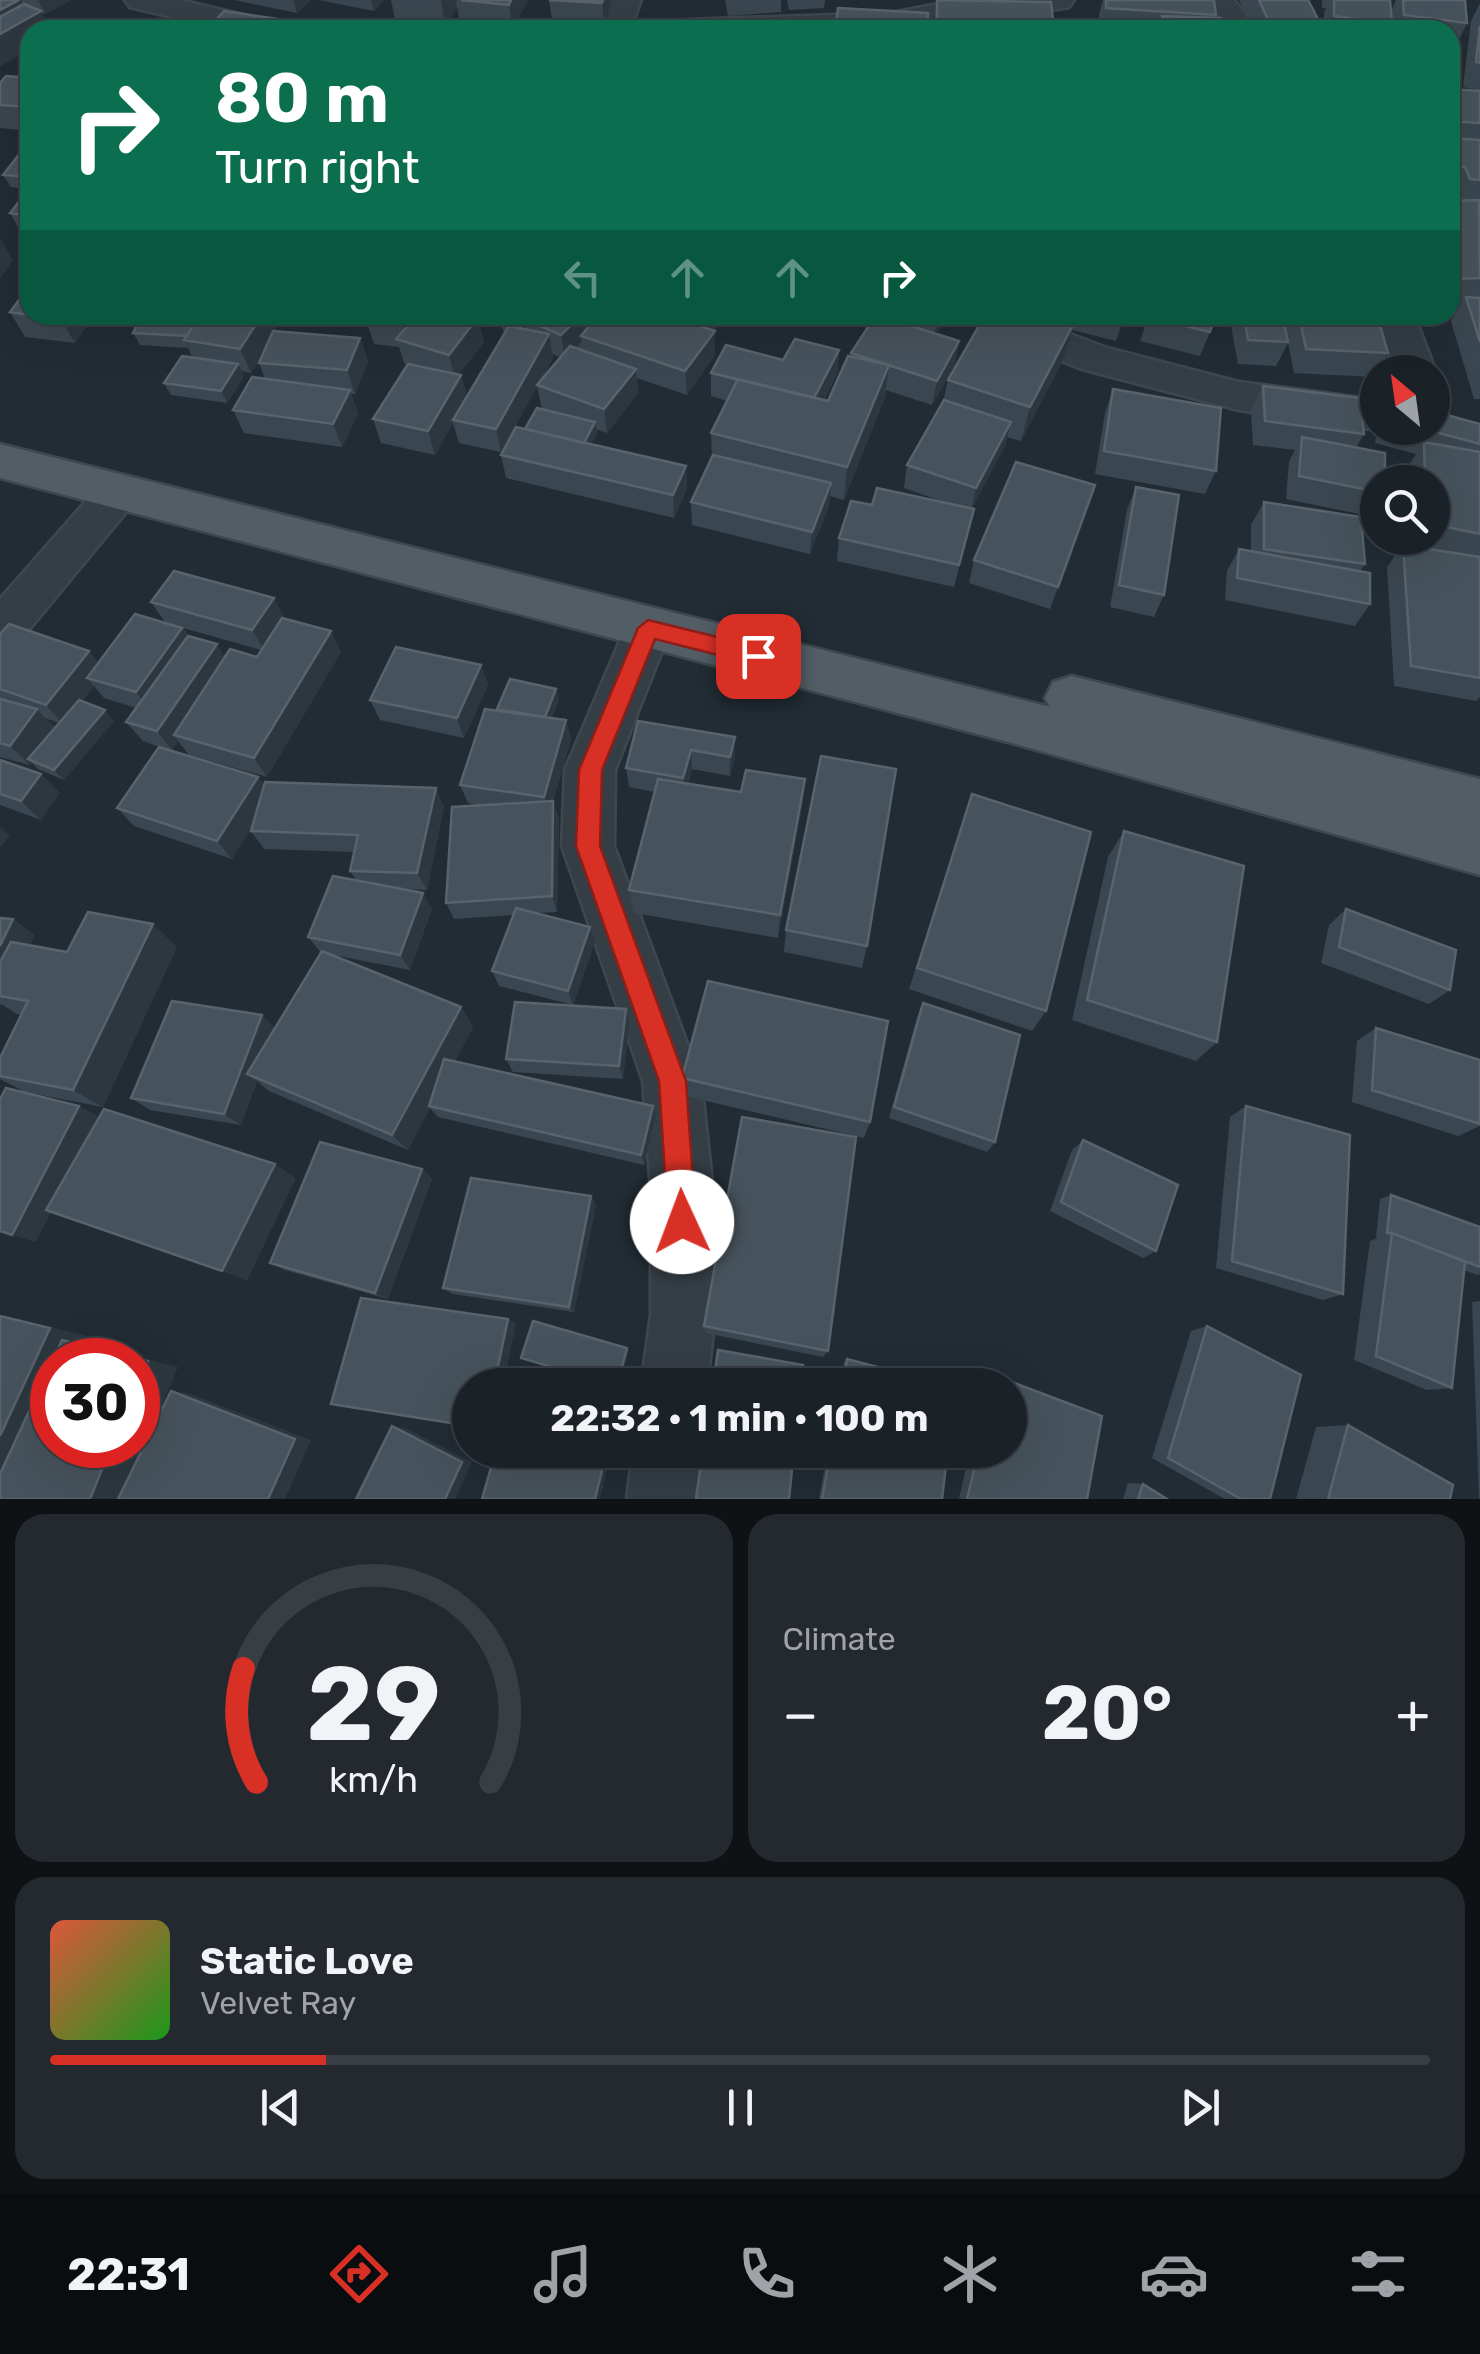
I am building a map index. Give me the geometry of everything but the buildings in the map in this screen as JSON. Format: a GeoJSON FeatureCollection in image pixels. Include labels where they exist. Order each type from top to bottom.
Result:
{"type":"FeatureCollection","features":[{"type":"Feature","properties":{"kind":"main road"},"geometry":{"type":"LineString","coordinates":[[0,429],[973,672],[1480,804]]}},
{"type":"Feature","properties":{"kind":"main road"},"geometry":{"type":"LineString","coordinates":[[0,461],[1012,720],[1480,849]]}},
{"type":"Feature","properties":{"kind":"street"},"geometry":{"type":"LineString","coordinates":[[141,0],[224,20]]}},
{"type":"Feature","properties":{"kind":"street"},"geometry":{"type":"LineString","coordinates":[[902,20],[960,9],[1058,0]]}},
{"type":"Feature","properties":{"kind":"street"},"geometry":{"type":"LineString","coordinates":[[1009,325],[1096,359],[1239,396],[1360,413]]}},
{"type":"Feature","properties":{"kind":"street"},"geometry":{"type":"LineString","coordinates":[[1398,325],[1409,355]]}},
{"type":"Feature","properties":{"kind":"street"},"geometry":{"type":"LineString","coordinates":[[0,630],[117,494]]}},
{"type":"Feature","properties":{"kind":"street"},"geometry":{"type":"LineString","coordinates":[[648,628],[590,770],[588,846],[672,1081],[682,1190],[682,1280],[675,1368]]}},
{"type":"Feature","properties":{"kind":"street"},"geometry":{"type":"LineString","coordinates":[[661,1499],[665,1468]]}},
{"type":"Feature","properties":{"kind":"route"},"geometry":{"type":"LineString","coordinates":[[682,1222],[672,1081],[588,846],[590,770],[648,628],[758,656]]}}]}
